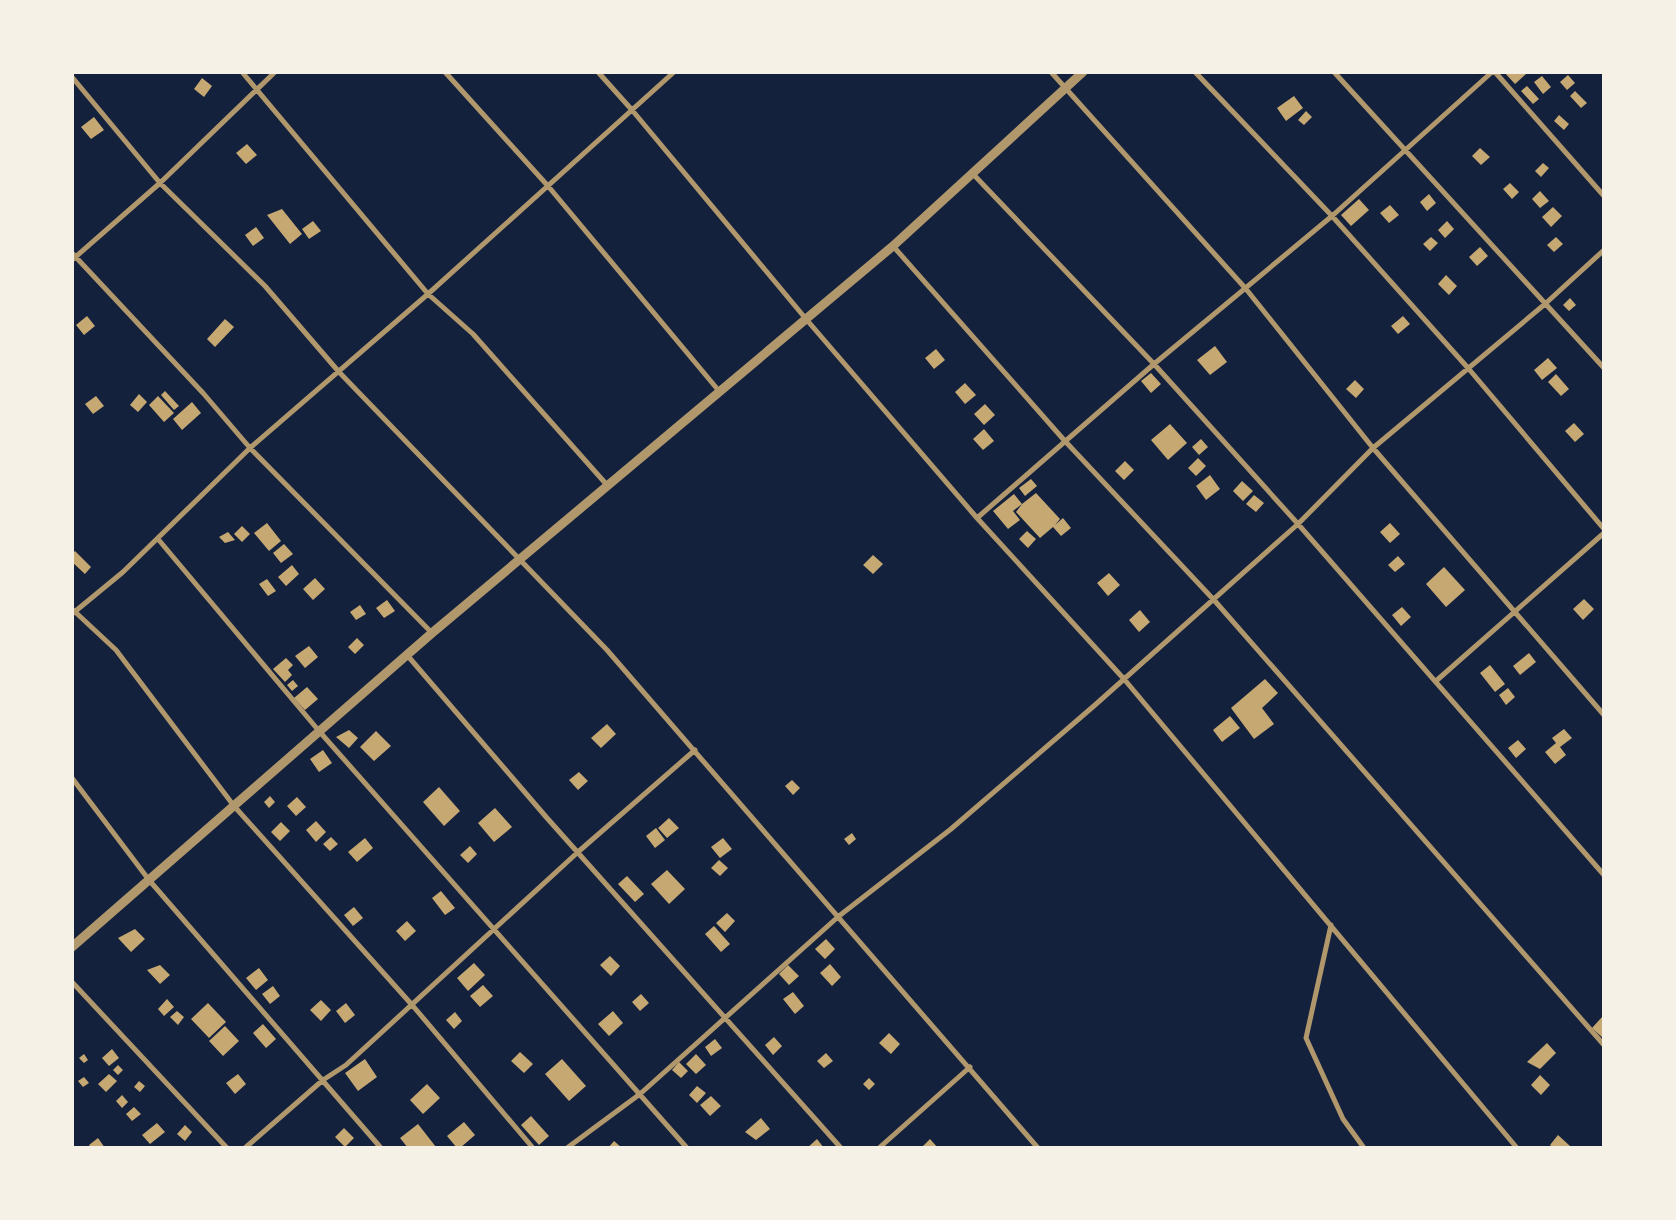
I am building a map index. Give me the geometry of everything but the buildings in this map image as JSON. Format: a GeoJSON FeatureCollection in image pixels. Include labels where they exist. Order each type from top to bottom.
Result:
{"type":"FeatureCollection","features":[{"type":"Feature","properties":{"kind":"street"},"geometry":{"type":"LineString","coordinates":[[242,72],[428,294],[473,334],[607,485]]}},
{"type":"Feature","properties":{"kind":"street"},"geometry":{"type":"LineString","coordinates":[[275,72],[160,183],[74,257],[203,393],[250,448],[432,633]]}},
{"type":"Feature","properties":{"kind":"street"},"geometry":{"type":"LineString","coordinates":[[445,72],[548,186],[719,391]]}},
{"type":"Feature","properties":{"kind":"street"},"geometry":{"type":"LineString","coordinates":[[598,72],[977,518],[1124,679],[1517,1148]]}},
{"type":"Feature","properties":{"kind":"street"},"geometry":{"type":"LineString","coordinates":[[533,1148],[413,1006],[234,806],[116,650],[73,612],[158,539],[250,448],[428,294],[674,72]]}},
{"type":"Feature","properties":{"kind":"street"},"geometry":{"type":"LineString","coordinates":[[1051,72],[1246,289],[1373,448],[1604,716]]}},
{"type":"Feature","properties":{"kind":"street"},"geometry":{"type":"LineString","coordinates":[[72,947],[432,633],[893,246],[1083,72]]}},
{"type":"Feature","properties":{"kind":"street"},"geometry":{"type":"LineString","coordinates":[[1195,72],[1332,216],[1468,368],[1604,529]]}},
{"type":"Feature","properties":{"kind":"street"},"geometry":{"type":"LineString","coordinates":[[1334,72],[1404,151],[1604,368]]}},
{"type":"Feature","properties":{"kind":"street"},"geometry":{"type":"LineString","coordinates":[[977,518],[1064,440],[1332,216],[1493,72],[1604,196]]}},
{"type":"Feature","properties":{"kind":"street"},"geometry":{"type":"LineString","coordinates":[[72,77],[160,183],[265,286],[339,372],[607,650],[970,1067],[1038,1148]]}},
{"type":"Feature","properties":{"kind":"street"},"geometry":{"type":"LineString","coordinates":[[973,174],[1154,364],[1298,524],[1603,873]]}},
{"type":"Feature","properties":{"kind":"street"},"geometry":{"type":"LineString","coordinates":[[893,246],[1064,440],[1214,600],[1604,1045]]}},
{"type":"Feature","properties":{"kind":"street"},"geometry":{"type":"LineString","coordinates":[[567,1148],[640,1094],[839,916],[950,828],[1124,679],[1298,524],[1373,448],[1545,304],[1604,250]]}},
{"type":"Feature","properties":{"kind":"street"},"geometry":{"type":"LineString","coordinates":[[1436,681],[1604,533]]}},
{"type":"Feature","properties":{"kind":"street"},"geometry":{"type":"LineString","coordinates":[[158,539],[319,731],[687,1148]]}},
{"type":"Feature","properties":{"kind":"street"},"geometry":{"type":"LineString","coordinates":[[407,655],[450,707],[726,1016],[841,1148]]}},
{"type":"Feature","properties":{"kind":"street"},"geometry":{"type":"LineString","coordinates":[[245,1148],[323,1080],[346,1065],[413,1006],[578,852],[695,750]]}},
{"type":"Feature","properties":{"kind":"street"},"geometry":{"type":"LineString","coordinates":[[72,778],[149,880],[381,1148]]}},
{"type":"Feature","properties":{"kind":"street"},"geometry":{"type":"LineString","coordinates":[[1331,925],[1306,1038],[1343,1119],[1364,1148]]}},
{"type":"Feature","properties":{"kind":"street"},"geometry":{"type":"LineString","coordinates":[[72,982],[227,1148]]}},
{"type":"Feature","properties":{"kind":"street"},"geometry":{"type":"LineString","coordinates":[[879,1148],[970,1067]]}}]}
